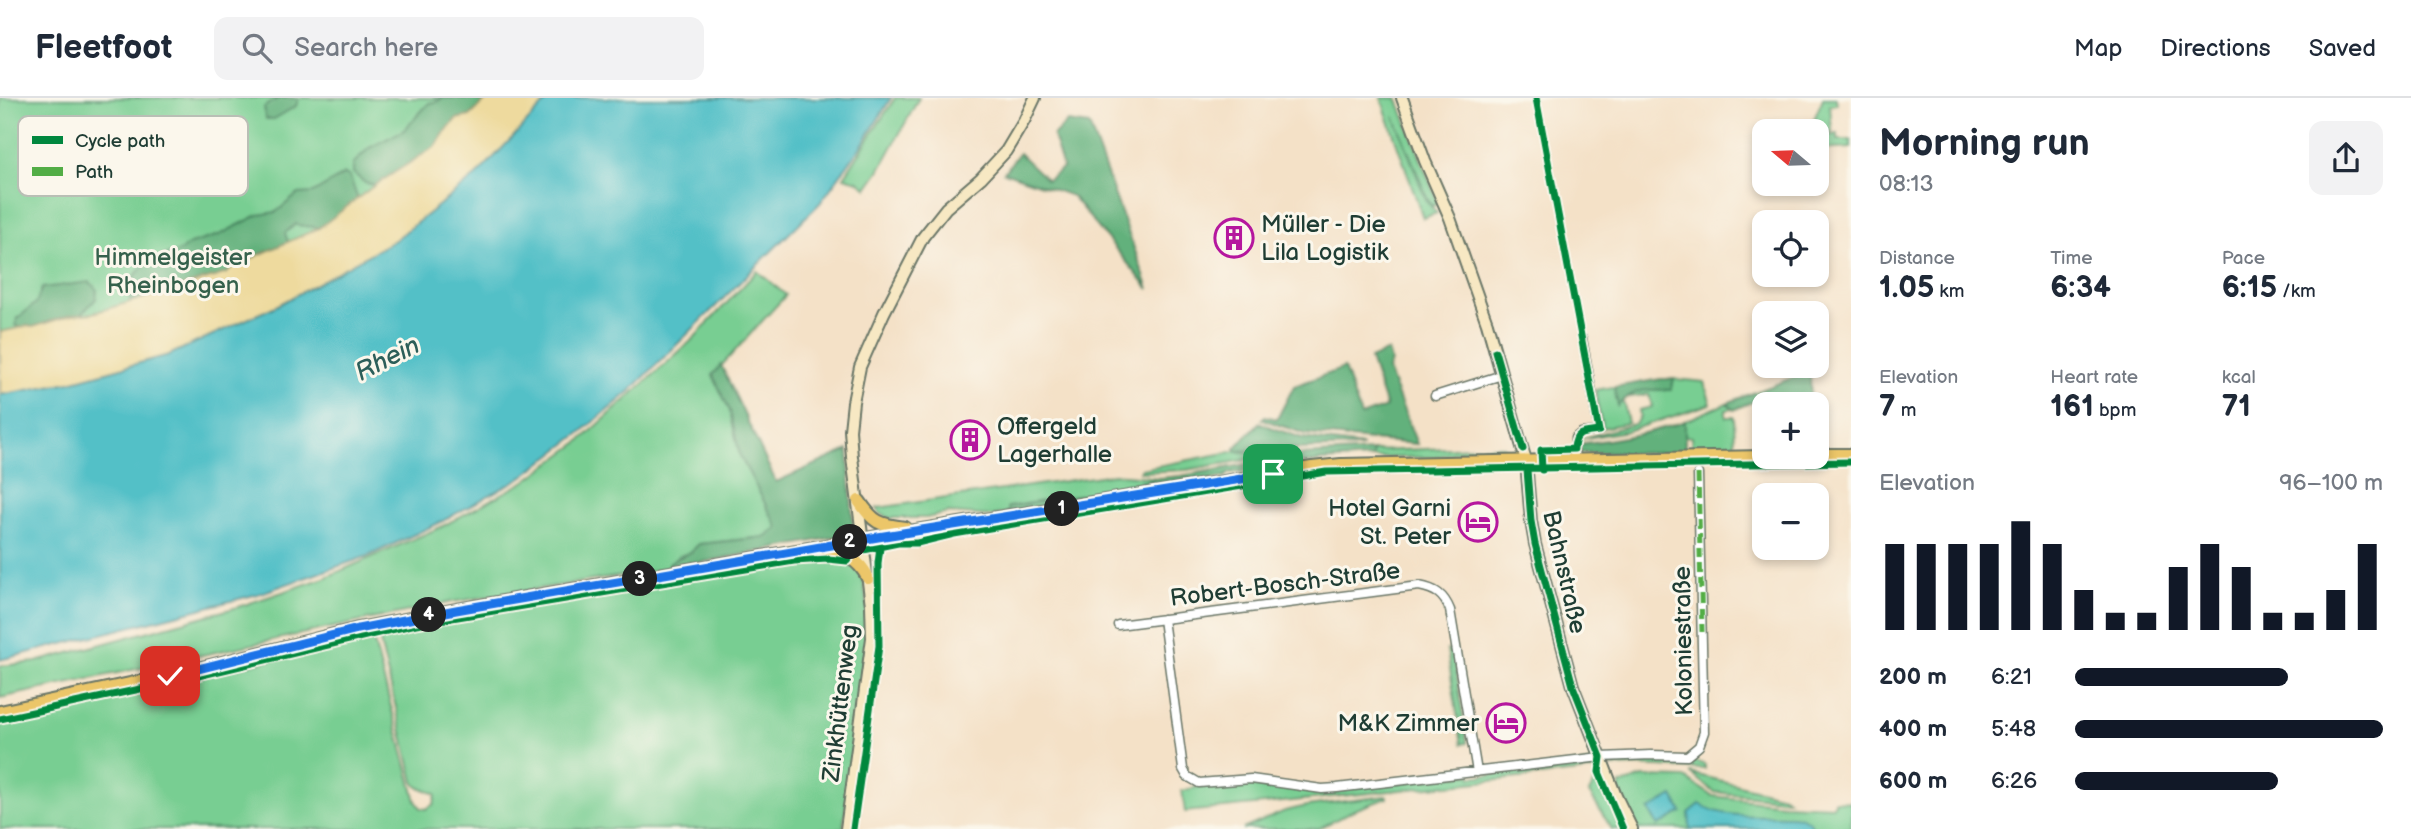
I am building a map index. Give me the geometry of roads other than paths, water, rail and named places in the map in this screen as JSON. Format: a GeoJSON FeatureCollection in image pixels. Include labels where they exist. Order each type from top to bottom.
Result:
{"type":"FeatureCollection","features":[{"type":"Feature","properties":{"kind":"main road"},"geometry":{"type":"LineString","coordinates":[[1829,455],[1851,455]]}},
{"type":"Feature","properties":{"kind":"main road"},"geometry":{"type":"LineString","coordinates":[[0,712],[180,674],[372,626],[811,548],[1312,468],[1752,457]]}},
{"type":"Feature","properties":{"kind":"main road"},"geometry":{"type":"LineString","coordinates":[[859,501],[878,523],[922,530]]}},
{"type":"Feature","properties":{"kind":"main road"},"geometry":{"type":"LineString","coordinates":[[811,548],[851,557],[858,562],[868,578]]}},
{"type":"Feature","properties":{"kind":"street","name":"Zinkhüttenweg"},"geometry":{"type":"LineString","coordinates":[[846,829],[872,638],[872,606],[852,457],[851,417],[856,386],[867,348],[923,237],[946,208],[981,178],[1006,151],[1035,98]]}},
{"type":"Feature","properties":{"kind":"street","name":"Bahnstraße"},"geometry":{"type":"LineString","coordinates":[[1402,98],[1469,269],[1502,375],[1526,461],[1535,544],[1573,686],[1632,829]]}},
{"type":"Feature","properties":{"kind":"street"},"geometry":{"type":"LineString","coordinates":[[1574,460],[1575,438],[1581,433],[1599,431],[1582,338]]}},
{"type":"Feature","properties":{"kind":"street"},"geometry":{"type":"LineString","coordinates":[[1435,396],[1502,375]]}},
{"type":"Feature","properties":{"kind":"street","name":"Koloniestraße"},"geometry":{"type":"LineString","coordinates":[[1163,619],[1183,769],[1192,780],[1207,783],[1251,779],[1322,789],[1601,757],[1687,756],[1703,740],[1698,474]]}},
{"type":"Feature","properties":{"kind":"street","name":"Robert-Bosch-Straße"},"geometry":{"type":"LineString","coordinates":[[1118,625],[1419,586],[1439,592],[1450,610],[1477,772]]}},
{"type":"Feature","properties":{"kind":"water","name":"Rhein"},"geometry":{"type":"Polygon","coordinates":[[[550,98],[891,98],[862,145],[820,203],[628,393],[522,477],[439,523],[368,556],[258,594],[0,660],[0,395],[70,382],[169,355],[278,305],[395,240],[477,175],[550,98]]]}},
{"type":"Feature","properties":{"kind":"water"},"geometry":{"type":"Polygon","coordinates":[[[1673,796],[1682,812],[1658,826],[1649,810],[1673,796]]]}},
{"type":"Feature","properties":{"kind":"water"},"geometry":{"type":"Polygon","coordinates":[[[1700,804],[1711,810],[1736,815],[1802,817],[1810,822],[1813,829],[1690,829],[1689,813],[1700,804]]]}},
{"type":"Feature","properties":{"kind":"place","name":"Müller - Die Lila Logistik"},"geometry":{"type":"Point","coordinates":[1234,238]}},
{"type":"Feature","properties":{"kind":"place","name":"Offergeld Lagerhalle"},"geometry":{"type":"Point","coordinates":[970,440]}},
{"type":"Feature","properties":{"kind":"place","name":"Hotel Garni St. Peter"},"geometry":{"type":"Point","coordinates":[1478,522]}},
{"type":"Feature","properties":{"kind":"place","name":"M&K Zimmer"},"geometry":{"type":"Point","coordinates":[1506,723]}},
{"type":"Feature","properties":{"kind":"park label","name":"Himmelgeister Rheinbogen"},"geometry":{"type":"Point","coordinates":[173,271]}}]}
